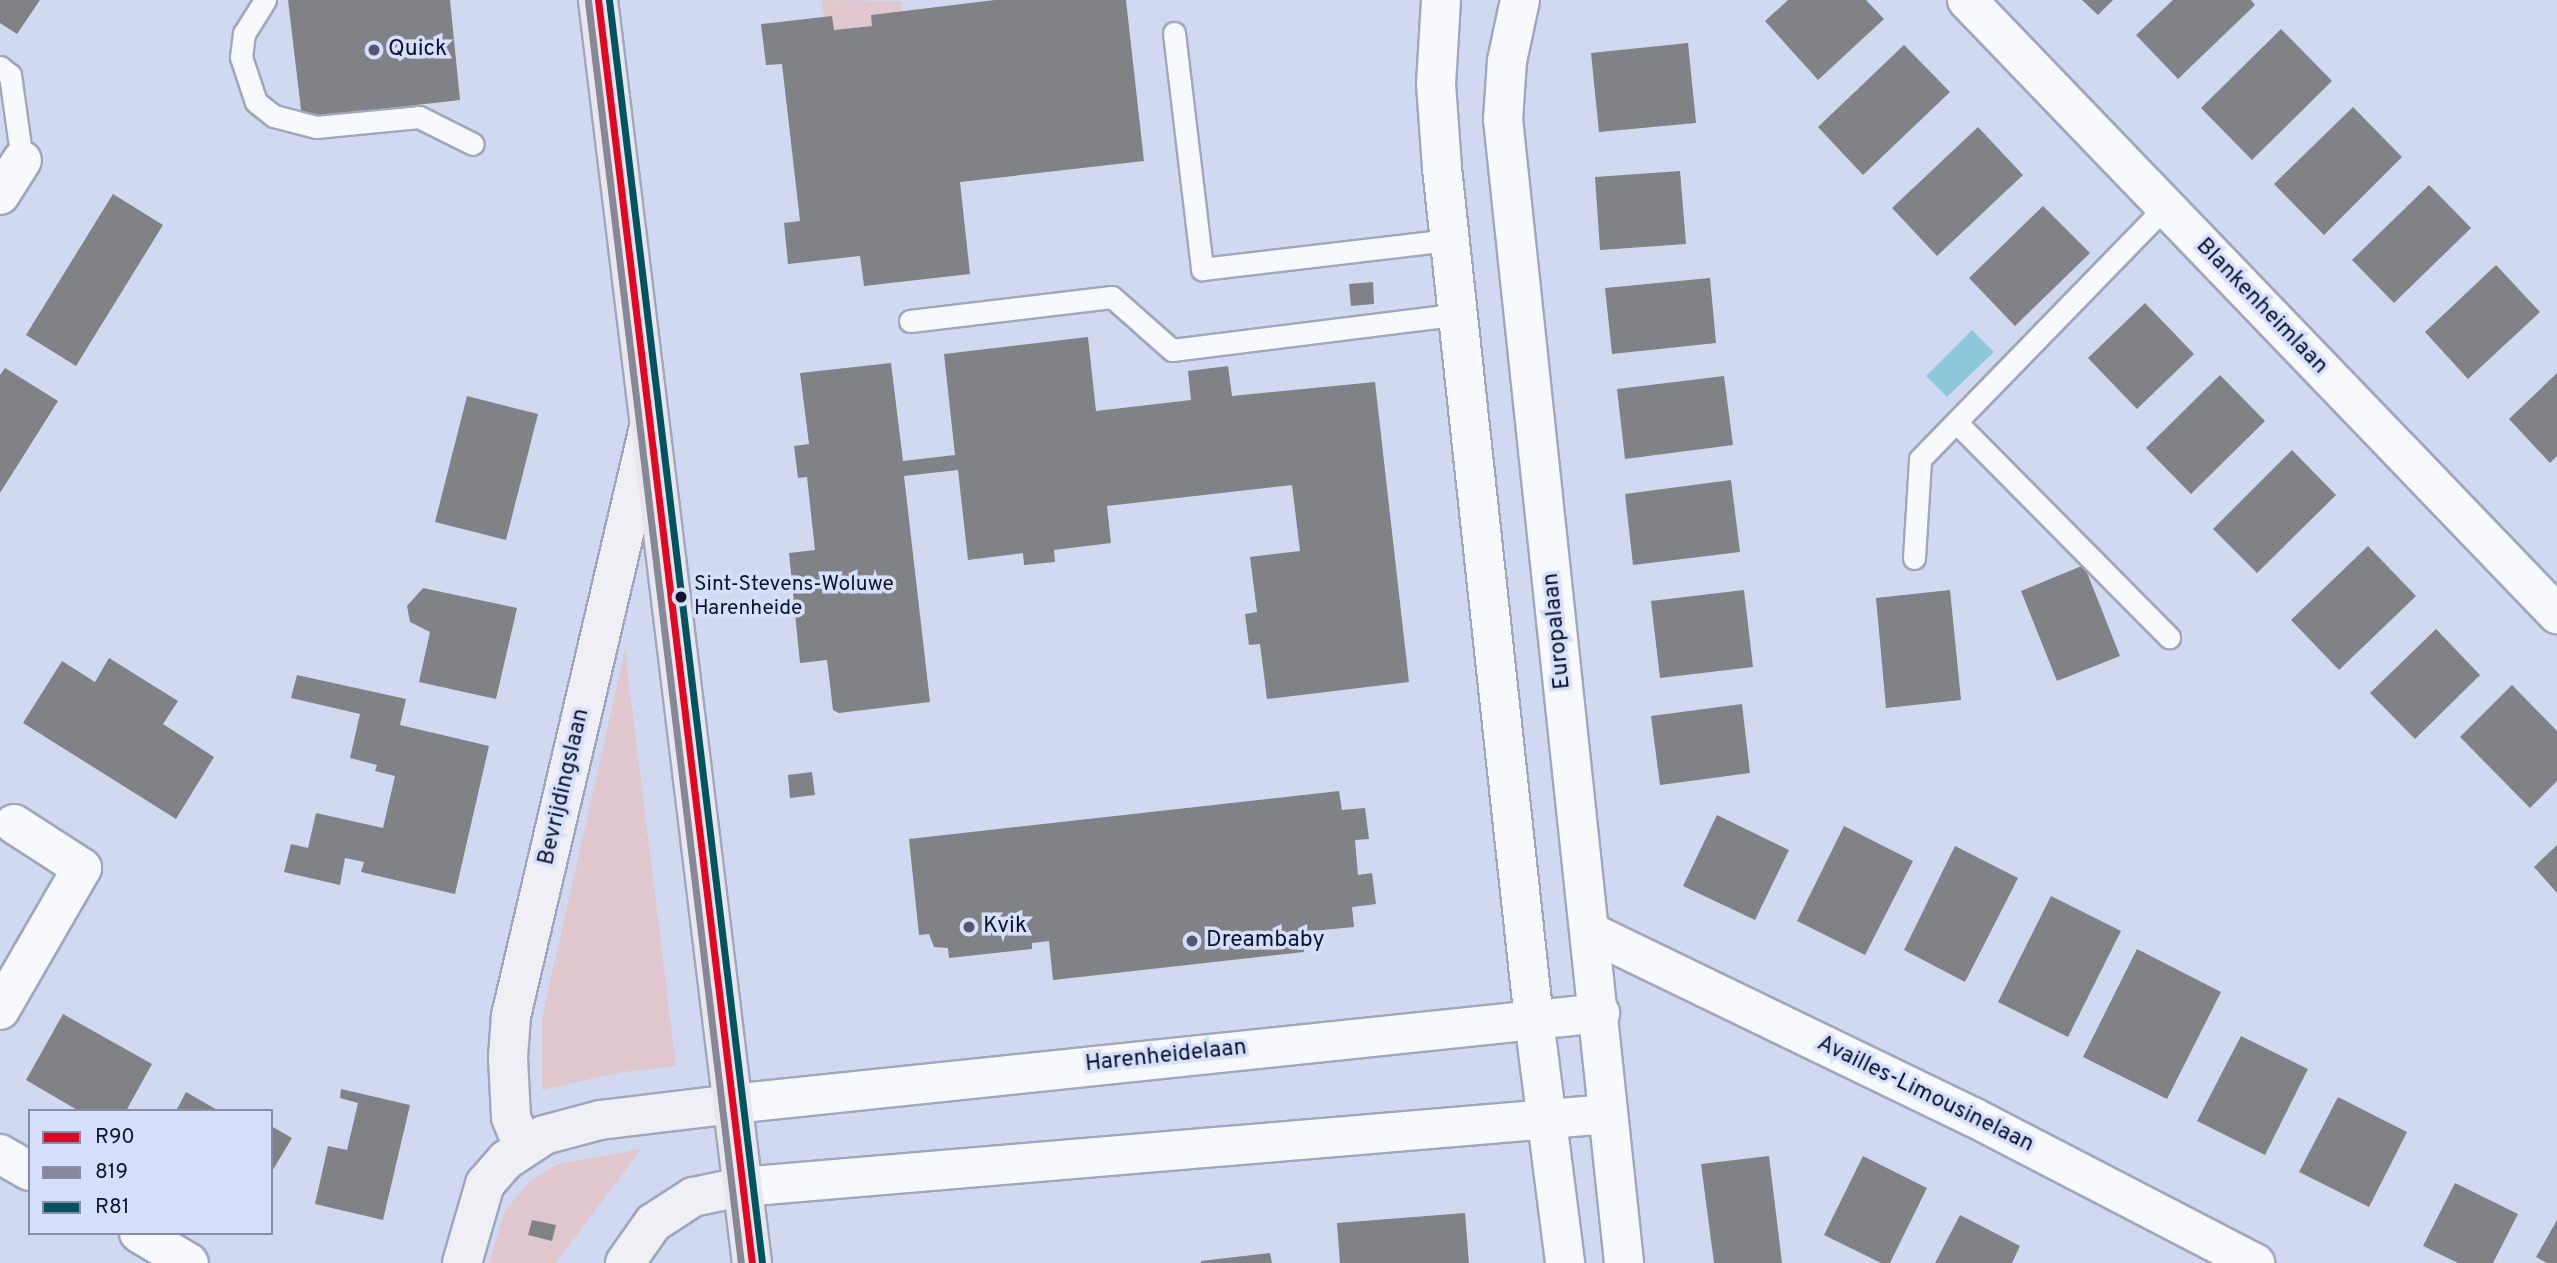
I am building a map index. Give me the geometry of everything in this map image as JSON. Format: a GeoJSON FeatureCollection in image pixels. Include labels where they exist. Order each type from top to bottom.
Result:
{"type":"FeatureCollection","features":[{"type":"Feature","properties":{"kind":"main road"},"geometry":{"type":"LineString","coordinates":[[598,0],[752,1263]]}},
{"type":"Feature","properties":{"kind":"street"},"geometry":{"type":"LineString","coordinates":[[1441,0],[1436,84],[1450,240],[1534,1020],[1565,1263]]}},
{"type":"Feature","properties":{"kind":"street","name":"Europalaan"},"geometry":{"type":"LineString","coordinates":[[1520,0],[1507,61],[1503,119],[1592,933],[1624,1263]]}},
{"type":"Feature","properties":{"kind":"street","name":"Blankenheimlaan"},"geometry":{"type":"LineString","coordinates":[[1967,0],[2557,614]]}},
{"type":"Feature","properties":{"kind":"street"},"geometry":{"type":"LineString","coordinates":[[0,194],[22,160]]}},
{"type":"Feature","properties":{"kind":"street","name":"Bevrijdingslaan"},"geometry":{"type":"LineString","coordinates":[[523,1147],[511,1117],[508,1057],[512,1016],[649,428]]}},
{"type":"Feature","properties":{"kind":"street"},"geometry":{"type":"LineString","coordinates":[[0,1010],[82,868],[14,824]]}},
{"type":"Feature","properties":{"kind":"street","name":"Availles-Limousinelaan"},"geometry":{"type":"LineString","coordinates":[[1592,933],[1973,1117],[2255,1263]]}},
{"type":"Feature","properties":{"kind":"street","name":"Harenheidelaan"},"geometry":{"type":"LineString","coordinates":[[732,1104],[1600,1013]]}},
{"type":"Feature","properties":{"kind":"street"},"geometry":{"type":"LineString","coordinates":[[462,1263],[485,1184],[523,1147],[544,1135],[600,1120],[732,1104]]}},
{"type":"Feature","properties":{"kind":"street"},"geometry":{"type":"LineString","coordinates":[[625,1263],[653,1223],[693,1197],[741,1187],[1608,1114]]}},
{"type":"Feature","properties":{"kind":"street"},"geometry":{"type":"LineString","coordinates":[[0,1154],[28,1170]]}},
{"type":"Feature","properties":{"kind":"street"},"geometry":{"type":"LineString","coordinates":[[142,1235],[189,1263]]}},
{"type":"Feature","properties":{"kind":"lane"},"geometry":{"type":"LineString","coordinates":[[265,0],[244,33],[241,57],[256,102],[274,116],[316,127],[419,117],[473,144]]}},
{"type":"Feature","properties":{"kind":"lane"},"geometry":{"type":"LineString","coordinates":[[1174,33],[1202,270],[1450,240]]}},
{"type":"Feature","properties":{"kind":"lane"},"geometry":{"type":"LineString","coordinates":[[0,67],[10,75],[22,160]]}},
{"type":"Feature","properties":{"kind":"lane"},"geometry":{"type":"LineString","coordinates":[[1914,558],[1920,460],[2165,207]]}},
{"type":"Feature","properties":{"kind":"lane"},"geometry":{"type":"LineString","coordinates":[[910,321],[1112,297],[1172,350],[1459,314]]}},
{"type":"Feature","properties":{"kind":"lane"},"geometry":{"type":"LineString","coordinates":[[1956,422],[2168,637]]}},
{"type":"Feature","properties":{"kind":"shaded area"},"geometry":{"type":"Polygon","coordinates":[[[822,0],[901,1],[902,11],[871,15],[872,26],[834,30],[824,17],[822,0]]]}},
{"type":"Feature","properties":{"kind":"shaded area"},"geometry":{"type":"Polygon","coordinates":[[[625,650],[676,1066],[623,1072],[542,1090],[542,1018],[625,650]]]}},
{"type":"Feature","properties":{"kind":"shaded area"},"geometry":{"type":"Polygon","coordinates":[[[641,1149],[556,1263],[489,1263],[504,1212],[530,1181],[558,1164],[641,1149]]]}},
{"type":"Feature","properties":{"kind":"water"},"geometry":{"type":"Polygon","coordinates":[[[1972,330],[1994,352],[1947,397],[1926,376],[1972,330]]]}},
{"type":"Feature","properties":{"kind":"building"},"geometry":{"type":"Polygon","coordinates":[[[0,0],[40,0],[17,34],[0,23],[0,0]]]}},
{"type":"Feature","properties":{"kind":"building","name":"Quick"},"geometry":{"type":"Polygon","coordinates":[[[288,0],[450,0],[460,100],[302,118],[288,0]]]}},
{"type":"Feature","properties":{"kind":"building"},"geometry":{"type":"Polygon","coordinates":[[[995,0],[1126,0],[1144,161],[960,182],[970,274],[864,286],[860,256],[788,264],[784,223],[800,221],[782,64],[766,65],[761,24],[832,16],[834,30],[872,26],[871,15],[995,0]]]}},
{"type":"Feature","properties":{"kind":"building"},"geometry":{"type":"Polygon","coordinates":[[[1788,0],[1866,0],[1884,19],[1818,80],[1765,21],[1788,0]]]}},
{"type":"Feature","properties":{"kind":"building"},"geometry":{"type":"Polygon","coordinates":[[[2082,0],[2113,0],[2098,15],[2082,0]]]}},
{"type":"Feature","properties":{"kind":"building"},"geometry":{"type":"Polygon","coordinates":[[[2173,0],[2251,0],[2255,5],[2178,79],[2136,35],[2173,0]]]}},
{"type":"Feature","properties":{"kind":"building"},"geometry":{"type":"Polygon","coordinates":[[[2281,29],[2332,81],[2252,160],[2201,108],[2281,29]]]}},
{"type":"Feature","properties":{"kind":"building"},"geometry":{"type":"Polygon","coordinates":[[[1688,43],[1696,123],[1599,132],[1591,53],[1688,43]]]}},
{"type":"Feature","properties":{"kind":"building"},"geometry":{"type":"Polygon","coordinates":[[[1904,45],[1950,92],[1863,175],[1818,127],[1904,45]]]}},
{"type":"Feature","properties":{"kind":"building"},"geometry":{"type":"Polygon","coordinates":[[[2353,107],[2402,157],[2324,235],[2274,184],[2353,107]]]}},
{"type":"Feature","properties":{"kind":"building"},"geometry":{"type":"Polygon","coordinates":[[[1978,127],[2023,175],[1937,256],[1892,208],[1978,127]]]}},
{"type":"Feature","properties":{"kind":"building"},"geometry":{"type":"Polygon","coordinates":[[[1680,171],[1686,244],[1600,250],[1595,177],[1680,171]]]}},
{"type":"Feature","properties":{"kind":"building"},"geometry":{"type":"Polygon","coordinates":[[[2429,185],[2471,228],[2394,303],[2352,260],[2429,185]]]}},
{"type":"Feature","properties":{"kind":"building"},"geometry":{"type":"Polygon","coordinates":[[[113,194],[163,225],[76,366],[26,335],[113,194]]]}},
{"type":"Feature","properties":{"kind":"building"},"geometry":{"type":"Polygon","coordinates":[[[2043,206],[2090,253],[2015,326],[1969,278],[2043,206]]]}},
{"type":"Feature","properties":{"kind":"building"},"geometry":{"type":"Polygon","coordinates":[[[2496,265],[2540,312],[2468,379],[2425,332],[2496,265]]]}},
{"type":"Feature","properties":{"kind":"building"},"geometry":{"type":"Polygon","coordinates":[[[1710,278],[1716,343],[1612,354],[1605,288],[1710,278]]]}},
{"type":"Feature","properties":{"kind":"building"},"geometry":{"type":"Polygon","coordinates":[[[1373,282],[1374,304],[1351,306],[1349,284],[1373,282]]]}},
{"type":"Feature","properties":{"kind":"building"},"geometry":{"type":"Polygon","coordinates":[[[2145,303],[2194,354],[2137,409],[2088,358],[2145,303]]]}},
{"type":"Feature","properties":{"kind":"building"},"geometry":{"type":"Polygon","coordinates":[[[1088,337],[1096,411],[1191,400],[1188,371],[1228,366],[1232,396],[1375,382],[1409,682],[1267,699],[1260,644],[1249,645],[1245,614],[1257,612],[1250,557],[1300,551],[1292,485],[1107,506],[1111,543],[1054,550],[1055,562],[1024,565],[1023,553],[968,560],[958,470],[904,476],[930,702],[839,713],[833,710],[827,660],[800,663],[789,553],[815,550],[807,477],[798,478],[794,446],[809,444],[800,373],[891,363],[903,461],[955,455],[944,354],[1088,337]]]}},
{"type":"Feature","properties":{"kind":"building"},"geometry":{"type":"Polygon","coordinates":[[[5,368],[58,401],[0,493],[0,375],[5,368]]]}},
{"type":"Feature","properties":{"kind":"building"},"geometry":{"type":"Polygon","coordinates":[[[2557,373],[2557,456],[2550,463],[2509,419],[2557,373]]]}},
{"type":"Feature","properties":{"kind":"building"},"geometry":{"type":"Polygon","coordinates":[[[2220,375],[2265,421],[2191,494],[2146,448],[2220,375]]]}},
{"type":"Feature","properties":{"kind":"building"},"geometry":{"type":"Polygon","coordinates":[[[1724,376],[1733,445],[1625,459],[1617,389],[1724,376]]]}},
{"type":"Feature","properties":{"kind":"building"},"geometry":{"type":"Polygon","coordinates":[[[467,396],[538,414],[506,540],[435,522],[467,396]]]}},
{"type":"Feature","properties":{"kind":"building"},"geometry":{"type":"Polygon","coordinates":[[[2292,450],[2336,495],[2257,573],[2213,529],[2292,450]]]}},
{"type":"Feature","properties":{"kind":"building"},"geometry":{"type":"Polygon","coordinates":[[[1731,480],[1740,552],[1633,565],[1625,494],[1731,480]]]}},
{"type":"Feature","properties":{"kind":"building"},"geometry":{"type":"Polygon","coordinates":[[[2368,546],[2416,596],[2339,670],[2291,620],[2368,546]]]}},
{"type":"Feature","properties":{"kind":"building"},"geometry":{"type":"Polygon","coordinates":[[[2084,565],[2120,656],[2057,681],[2021,591],[2084,565]]]}},
{"type":"Feature","properties":{"kind":"building"},"geometry":{"type":"Polygon","coordinates":[[[423,588],[517,608],[496,699],[419,682],[430,632],[410,622],[407,606],[423,588]]]}},
{"type":"Feature","properties":{"kind":"building"},"geometry":{"type":"Polygon","coordinates":[[[1744,590],[1753,667],[1660,678],[1651,601],[1744,590]]]}},
{"type":"Feature","properties":{"kind":"building"},"geometry":{"type":"Polygon","coordinates":[[[1950,590],[1961,700],[1886,708],[1876,598],[1950,590]]]}},
{"type":"Feature","properties":{"kind":"building"},"geometry":{"type":"Polygon","coordinates":[[[2436,629],[2480,675],[2415,739],[2370,693],[2436,629]]]}},
{"type":"Feature","properties":{"kind":"building"},"geometry":{"type":"Polygon","coordinates":[[[109,658],[178,701],[163,724],[214,757],[176,819],[23,723],[62,661],[95,682],[109,658]]]}},
{"type":"Feature","properties":{"kind":"building"},"geometry":{"type":"Polygon","coordinates":[[[297,675],[406,699],[400,725],[489,746],[455,894],[361,872],[364,862],[345,858],[340,885],[284,872],[291,844],[308,848],[316,813],[383,828],[395,776],[375,771],[377,765],[350,758],[360,714],[291,698],[297,675]]]}},
{"type":"Feature","properties":{"kind":"building"},"geometry":{"type":"Polygon","coordinates":[[[2512,685],[2557,731],[2557,781],[2530,808],[2460,737],[2512,685]]]}},
{"type":"Feature","properties":{"kind":"building"},"geometry":{"type":"Polygon","coordinates":[[[1742,704],[1750,773],[1660,785],[1651,716],[1742,704]]]}},
{"type":"Feature","properties":{"kind":"building"},"geometry":{"type":"Polygon","coordinates":[[[812,772],[815,795],[790,798],[788,775],[812,772]]]}},
{"type":"Feature","properties":{"kind":"building"},"geometry":{"type":"Polygon","coordinates":[[[1339,791],[1342,810],[1365,808],[1369,839],[1355,840],[1358,875],[1372,873],[1376,904],[1352,907],[1354,927],[1302,932],[1304,952],[1053,980],[1049,941],[1032,943],[1032,949],[949,958],[948,948],[934,947],[929,934],[919,935],[909,839],[1339,791]]]}},
{"type":"Feature","properties":{"kind":"building"},"geometry":{"type":"Polygon","coordinates":[[[1717,815],[1789,850],[1755,920],[1683,886],[1717,815]]]}},
{"type":"Feature","properties":{"kind":"building"},"geometry":{"type":"Polygon","coordinates":[[[1844,826],[1913,861],[1865,955],[1797,921],[1844,826]]]}},
{"type":"Feature","properties":{"kind":"building"},"geometry":{"type":"Polygon","coordinates":[[[2557,845],[2557,893],[2534,867],[2557,845]]]}},
{"type":"Feature","properties":{"kind":"building"},"geometry":{"type":"Polygon","coordinates":[[[1955,846],[2018,878],[1965,982],[1904,950],[1955,846]]]}},
{"type":"Feature","properties":{"kind":"building"},"geometry":{"type":"Polygon","coordinates":[[[2051,896],[2121,931],[2068,1037],[1998,1002],[2051,896]]]}},
{"type":"Feature","properties":{"kind":"building"},"geometry":{"type":"Polygon","coordinates":[[[2137,949],[2221,992],[2167,1099],[2083,1057],[2137,949]]]}},
{"type":"Feature","properties":{"kind":"building"},"geometry":{"type":"Polygon","coordinates":[[[63,1014],[152,1064],[127,1109],[76,1109],[26,1080],[63,1014]]]}},
{"type":"Feature","properties":{"kind":"building"},"geometry":{"type":"Polygon","coordinates":[[[2241,1036],[2308,1069],[2265,1155],[2197,1121],[2241,1036]]]}},
{"type":"Feature","properties":{"kind":"building"},"geometry":{"type":"Polygon","coordinates":[[[341,1089],[410,1105],[383,1220],[315,1204],[328,1146],[347,1150],[358,1103],[340,1098],[341,1089]]]}},
{"type":"Feature","properties":{"kind":"building"},"geometry":{"type":"Polygon","coordinates":[[[186,1092],[216,1109],[177,1109],[186,1092]]]}},
{"type":"Feature","properties":{"kind":"building"},"geometry":{"type":"Polygon","coordinates":[[[2338,1097],[2407,1132],[2369,1207],[2299,1172],[2338,1097]]]}},
{"type":"Feature","properties":{"kind":"building"},"geometry":{"type":"Polygon","coordinates":[[[273,1127],[292,1138],[273,1170],[273,1127]]]}},
{"type":"Feature","properties":{"kind":"building"},"geometry":{"type":"Polygon","coordinates":[[[1769,1156],[1782,1263],[1714,1263],[1701,1164],[1769,1156]]]}},
{"type":"Feature","properties":{"kind":"building"},"geometry":{"type":"Polygon","coordinates":[[[1863,1156],[1927,1188],[1890,1263],[1881,1263],[1824,1235],[1863,1156]]]}},
{"type":"Feature","properties":{"kind":"building"},"geometry":{"type":"Polygon","coordinates":[[[2455,1183],[2518,1214],[2493,1263],[2458,1263],[2423,1246],[2455,1183]]]}},
{"type":"Feature","properties":{"kind":"building"},"geometry":{"type":"Polygon","coordinates":[[[1465,1213],[1469,1263],[1340,1263],[1337,1223],[1465,1213]]]}},
{"type":"Feature","properties":{"kind":"building"},"geometry":{"type":"Polygon","coordinates":[[[1960,1215],[2020,1246],[2012,1263],[1935,1263],[1960,1215]]]}},
{"type":"Feature","properties":{"kind":"building"},"geometry":{"type":"Polygon","coordinates":[[[532,1220],[556,1225],[552,1241],[528,1235],[532,1220]]]}},
{"type":"Feature","properties":{"kind":"building"},"geometry":{"type":"Polygon","coordinates":[[[2557,1220],[2557,1263],[2547,1263],[2536,1257],[2557,1220]]]}},
{"type":"Feature","properties":{"kind":"building"},"geometry":{"type":"Polygon","coordinates":[[[1270,1253],[1272,1263],[1201,1263],[1201,1261],[1270,1253]]]}},
{"type":"Feature","properties":{"kind":"transit line","name":"R90"},"geometry":{"type":"LineString","coordinates":[[598,0],[752,1263]]}},
{"type":"Feature","properties":{"kind":"transit line","name":"R81"},"geometry":{"type":"LineString","coordinates":[[609,0],[762,1262]]}},
{"type":"Feature","properties":{"kind":"transit line","name":"819"},"geometry":{"type":"LineString","coordinates":[[588,1],[741,1263]]}},
{"type":"Feature","properties":{"kind":"place","name":"Quick"},"geometry":{"type":"Point","coordinates":[374,50]}},
{"type":"Feature","properties":{"kind":"place","name":"Sint-Stevens-Woluwe Harenheide"},"geometry":{"type":"Point","coordinates":[681,597]}},
{"type":"Feature","properties":{"kind":"place","name":"Kvik"},"geometry":{"type":"Point","coordinates":[969,927]}},
{"type":"Feature","properties":{"kind":"place","name":"Dreambaby"},"geometry":{"type":"Point","coordinates":[1192,941]}}]}
